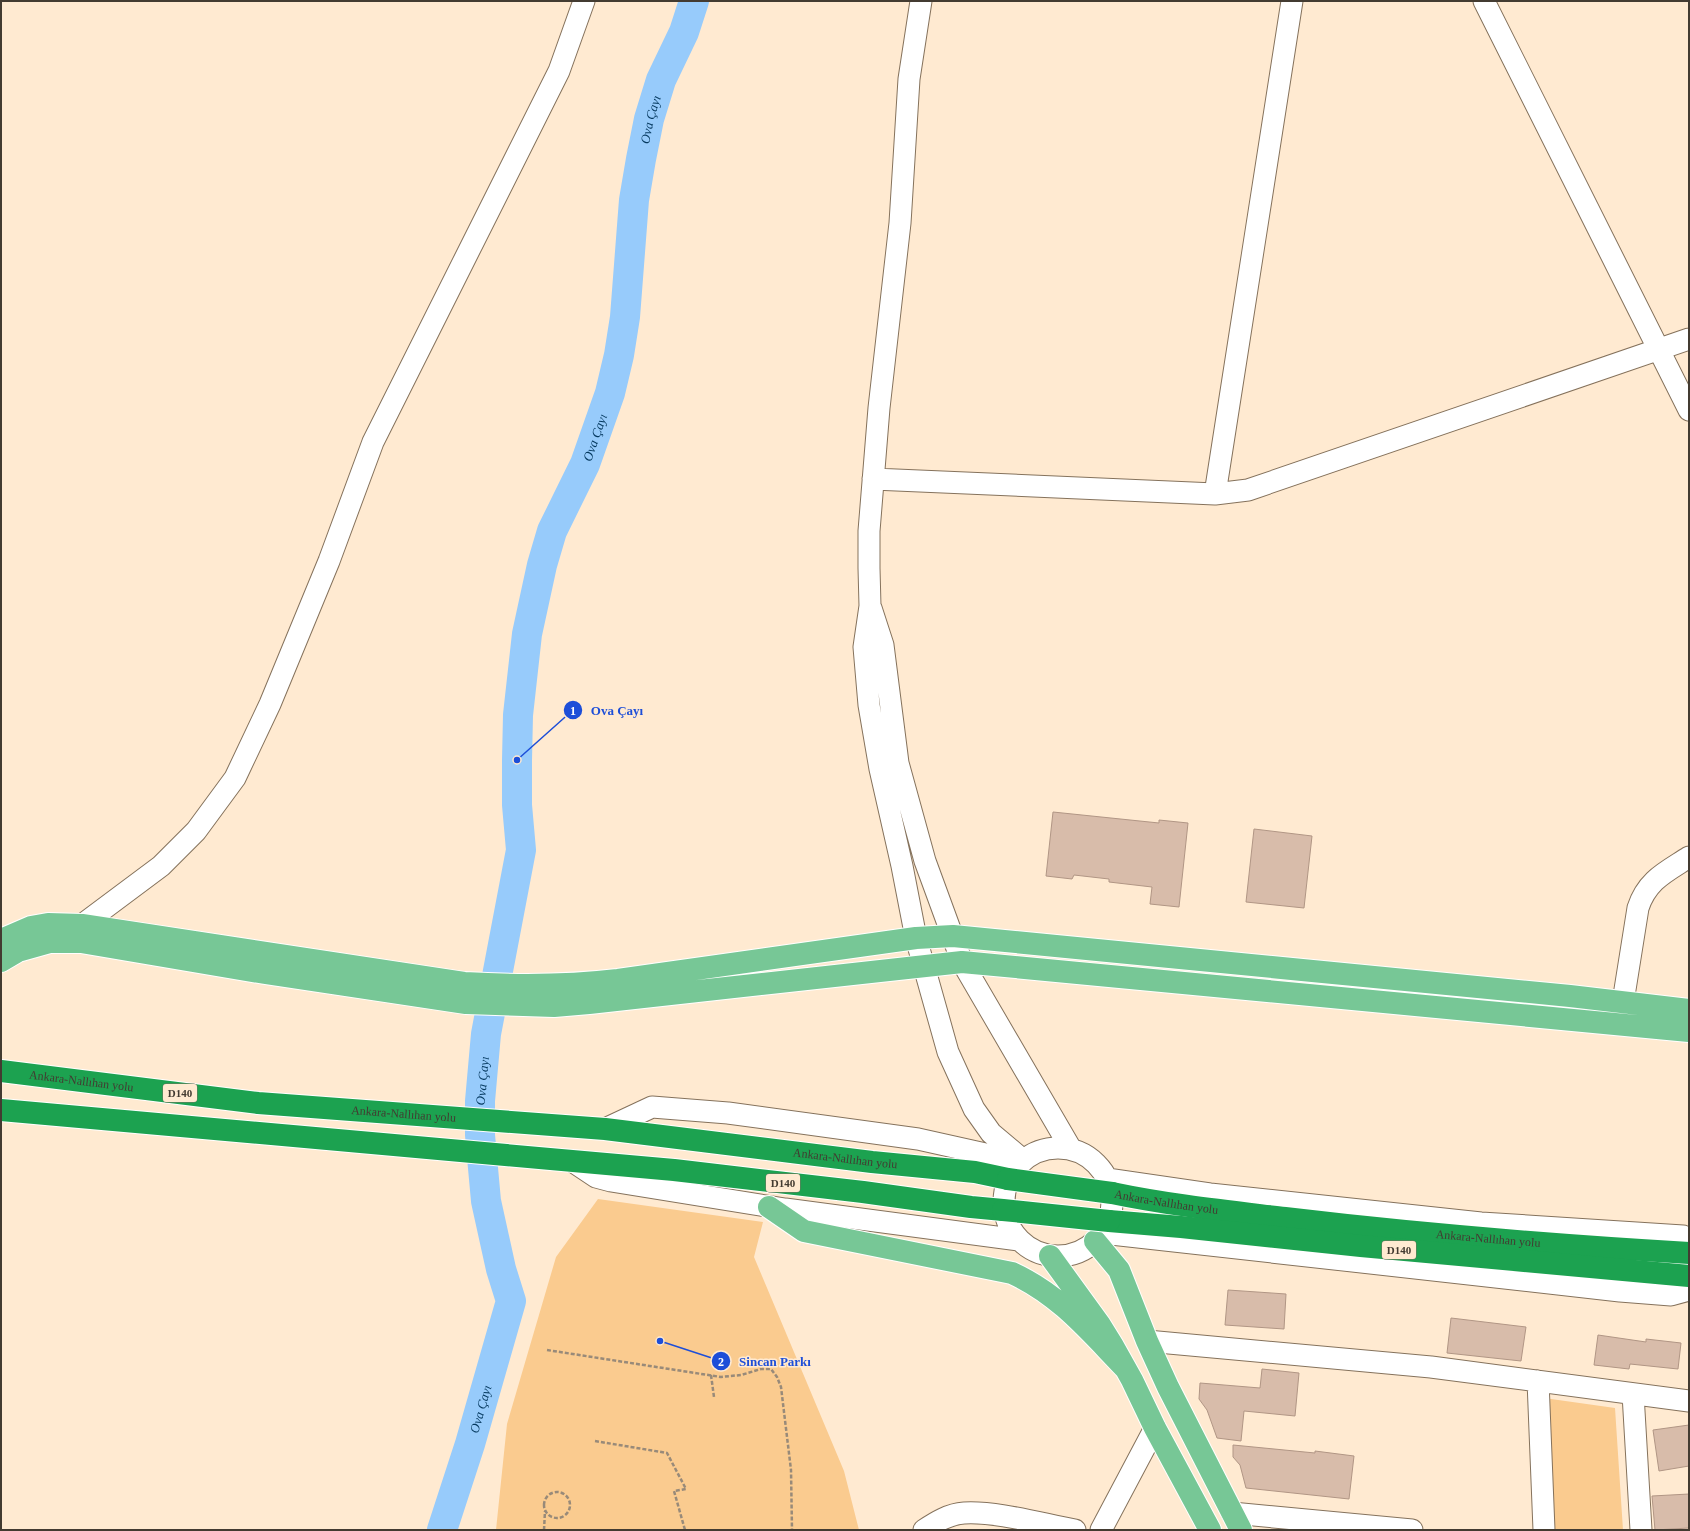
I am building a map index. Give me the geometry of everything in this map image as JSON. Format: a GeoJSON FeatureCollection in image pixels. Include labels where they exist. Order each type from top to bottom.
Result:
{"type":"FeatureCollection","features":[{"type":"Feature","properties":{"kind":"highway","name":"Ankara-Nallıhan yolu"},"geometry":{"type":"LineString","coordinates":[[1,1071],[258,1103],[605,1129],[872,1162],[975,1172],[1008,1179],[1109,1186],[1187,1206],[1364,1228],[1549,1244],[1689,1253]]}},
{"type":"Feature","properties":{"kind":"highway","name":"Ankara-Nallıhan yolu"},"geometry":{"type":"LineString","coordinates":[[1,1110],[698,1172],[863,1192],[971,1208],[1003,1210],[1102,1231],[1174,1226],[1361,1246],[1689,1276]]}},
{"type":"Feature","properties":{"kind":"highway"},"geometry":{"type":"LineString","coordinates":[[971,1208],[976,1206],[982,1198],[985,1188],[982,1177],[975,1172]]}},
{"type":"Feature","properties":{"kind":"main road"},"geometry":{"type":"LineString","coordinates":[[1,940],[30,927],[48,924],[82,925],[393,973],[464,983],[514,986],[585,984],[916,938],[953,936],[1623,1002],[1689,1010]]}},
{"type":"Feature","properties":{"kind":"main road"},"geometry":{"type":"LineString","coordinates":[[1,961],[18,951],[50,942],[81,942],[265,973],[466,1003],[554,1006],[962,962],[1689,1031]]}},
{"type":"Feature","properties":{"kind":"main road"},"geometry":{"type":"LineString","coordinates":[[769,1207],[804,1230],[1012,1273],[1032,1282],[1064,1305],[1125,1368]]}},
{"type":"Feature","properties":{"kind":"main road"},"geometry":{"type":"LineString","coordinates":[[1102,1231],[1147,1341],[1168,1387],[1209,1464],[1237,1522]]}},
{"type":"Feature","properties":{"kind":"main road"},"geometry":{"type":"LineString","coordinates":[[1050,1256],[1100,1325],[1125,1368],[1155,1428],[1210,1530]]}},
{"type":"Feature","properties":{"kind":"street"},"geometry":{"type":"LineString","coordinates":[[82,925],[161,866],[196,832],[234,778],[270,704],[329,561],[373,442],[559,71],[584,1]]}},
{"type":"Feature","properties":{"kind":"street"},"geometry":{"type":"LineString","coordinates":[[921,1],[909,78],[900,223],[880,400],[869,531],[870,606],[864,647],[869,705],[880,769],[902,866],[916,938],[948,1052],[974,1109],[991,1133],[1022,1161]]}},
{"type":"Feature","properties":{"kind":"street"},"geometry":{"type":"LineString","coordinates":[[1215,494],[1292,1]]}},
{"type":"Feature","properties":{"kind":"street"},"geometry":{"type":"LineString","coordinates":[[1484,1],[1689,410]]}},
{"type":"Feature","properties":{"kind":"street"},"geometry":{"type":"LineString","coordinates":[[873,479],[1215,494],[1248,490],[1689,339]]}},
{"type":"Feature","properties":{"kind":"street"},"geometry":{"type":"LineString","coordinates":[[870,606],[883,645],[898,763],[925,861],[962,962],[1071,1149]]}},
{"type":"Feature","properties":{"kind":"street"},"geometry":{"type":"LineString","coordinates":[[1623,1002],[1641,897],[1654,880],[1689,857]]}},
{"type":"Feature","properties":{"kind":"street"},"geometry":{"type":"LineString","coordinates":[[605,1129],[652,1107],[728,1113],[918,1139],[1022,1161]]}},
{"type":"Feature","properties":{"kind":"street"},"geometry":{"type":"LineString","coordinates":[[1050,1148],[1071,1149],[1089,1157],[1096,1164],[1109,1186],[1112,1197],[1111,1209],[1108,1222],[1102,1231],[1086,1248],[1063,1256],[1050,1256],[1028,1248],[1019,1240],[1008,1224],[1003,1205],[1004,1195],[1009,1177],[1022,1161],[1031,1154],[1050,1148]]}},
{"type":"Feature","properties":{"kind":"street"},"geometry":{"type":"LineString","coordinates":[[568,1160],[596,1177],[611,1181],[769,1207],[1019,1240]]}},
{"type":"Feature","properties":{"kind":"street"},"geometry":{"type":"LineString","coordinates":[[1109,1186],[1210,1194],[1481,1223],[1683,1236],[1689,1239]]}},
{"type":"Feature","properties":{"kind":"street"},"geometry":{"type":"LineString","coordinates":[[1102,1231],[1620,1291],[1671,1295],[1689,1290]]}},
{"type":"Feature","properties":{"kind":"street"},"geometry":{"type":"LineString","coordinates":[[1147,1341],[1431,1368],[1689,1401]]}},
{"type":"Feature","properties":{"kind":"street"},"geometry":{"type":"LineString","coordinates":[[1538,1381],[1544,1530]]}},
{"type":"Feature","properties":{"kind":"street"},"geometry":{"type":"LineString","coordinates":[[1633,1394],[1641,1530]]}},
{"type":"Feature","properties":{"kind":"street"},"geometry":{"type":"LineString","coordinates":[[1101,1530],[1155,1428]]}},
{"type":"Feature","properties":{"kind":"street"},"geometry":{"type":"LineString","coordinates":[[924,1530],[941,1519],[963,1513],[991,1514],[1075,1530]]}},
{"type":"Feature","properties":{"kind":"street"},"geometry":{"type":"LineString","coordinates":[[1237,1522],[1412,1530]]}},
{"type":"Feature","properties":{"kind":"path"},"geometry":{"type":"LineString","coordinates":[[547,1350],[721,1377],[740,1375],[761,1369],[772,1369],[781,1387],[791,1470],[792,1530]]}},
{"type":"Feature","properties":{"kind":"path"},"geometry":{"type":"LineString","coordinates":[[711,1375],[714,1396]]}},
{"type":"Feature","properties":{"kind":"path"},"geometry":{"type":"LineString","coordinates":[[595,1441],[667,1453],[686,1489],[674,1491],[685,1530]]}},
{"type":"Feature","properties":{"kind":"path"},"geometry":{"type":"LineString","coordinates":[[544,1530],[544,1505],[546,1497],[553,1492],[562,1492],[570,1502],[569,1510],[563,1517],[559,1518],[550,1516],[545,1510]]}},
{"type":"Feature","properties":{"kind":"shaded area"},"geometry":{"type":"Polygon","coordinates":[[[598,1199],[763,1222],[754,1257],[844,1471],[859,1530],[496,1530],[507,1424],[556,1257],[598,1199]]]}},
{"type":"Feature","properties":{"kind":"shaded area"},"geometry":{"type":"Polygon","coordinates":[[[1544,1398],[1615,1408],[1623,1530],[1552,1530],[1544,1398]]]}},
{"type":"Feature","properties":{"kind":"building"},"geometry":{"type":"Polygon","coordinates":[[[1053,812],[1159,823],[1159,820],[1188,823],[1179,907],[1150,904],[1152,887],[1109,882],[1109,879],[1074,875],[1072,879],[1046,876],[1053,812]]]}},
{"type":"Feature","properties":{"kind":"building"},"geometry":{"type":"Polygon","coordinates":[[[1254,829],[1312,836],[1304,908],[1246,902],[1254,829]]]}},
{"type":"Feature","properties":{"kind":"building"},"geometry":{"type":"Polygon","coordinates":[[[1228,1290],[1286,1294],[1284,1329],[1225,1325],[1228,1290]]]}},
{"type":"Feature","properties":{"kind":"building"},"geometry":{"type":"Polygon","coordinates":[[[1451,1318],[1526,1327],[1521,1361],[1447,1353],[1451,1318]]]}},
{"type":"Feature","properties":{"kind":"building"},"geometry":{"type":"Polygon","coordinates":[[[1598,1335],[1646,1342],[1646,1339],[1681,1343],[1678,1369],[1630,1364],[1629,1369],[1594,1365],[1598,1335]]]}},
{"type":"Feature","properties":{"kind":"building"},"geometry":{"type":"Polygon","coordinates":[[[1262,1369],[1299,1373],[1295,1416],[1244,1411],[1241,1441],[1217,1438],[1207,1410],[1199,1399],[1200,1383],[1260,1388],[1262,1369]]]}},
{"type":"Feature","properties":{"kind":"building"},"geometry":{"type":"Polygon","coordinates":[[[1689,1425],[1689,1466],[1659,1471],[1653,1430],[1689,1425]]]}},
{"type":"Feature","properties":{"kind":"building"},"geometry":{"type":"Polygon","coordinates":[[[1233,1445],[1315,1453],[1315,1451],[1354,1456],[1349,1499],[1246,1488],[1240,1465],[1233,1457],[1233,1445]]]}},
{"type":"Feature","properties":{"kind":"building"},"geometry":{"type":"Polygon","coordinates":[[[1689,1494],[1689,1528],[1655,1530],[1652,1496],[1689,1494]]]}},
{"type":"Feature","properties":{"kind":"waterway","name":"Ova Çayı"},"geometry":{"type":"LineString","coordinates":[[442,1530],[470,1444],[511,1301],[501,1269],[486,1201],[480,1135],[480,1101],[486,1034],[521,850],[517,805],[518,715],[527,634],[542,565],[552,531],[585,464],[610,393],[619,355],[625,317],[634,200],[649,119],[661,80],[684,32],[694,1]]}},
{"type":"Feature","properties":{"kind":"place","name":"Ova Çayı"},"geometry":{"type":"Point","coordinates":[517,760]}},
{"type":"Feature","properties":{"kind":"place","name":"Sincan Parkı"},"geometry":{"type":"Point","coordinates":[660,1341]}}]}
